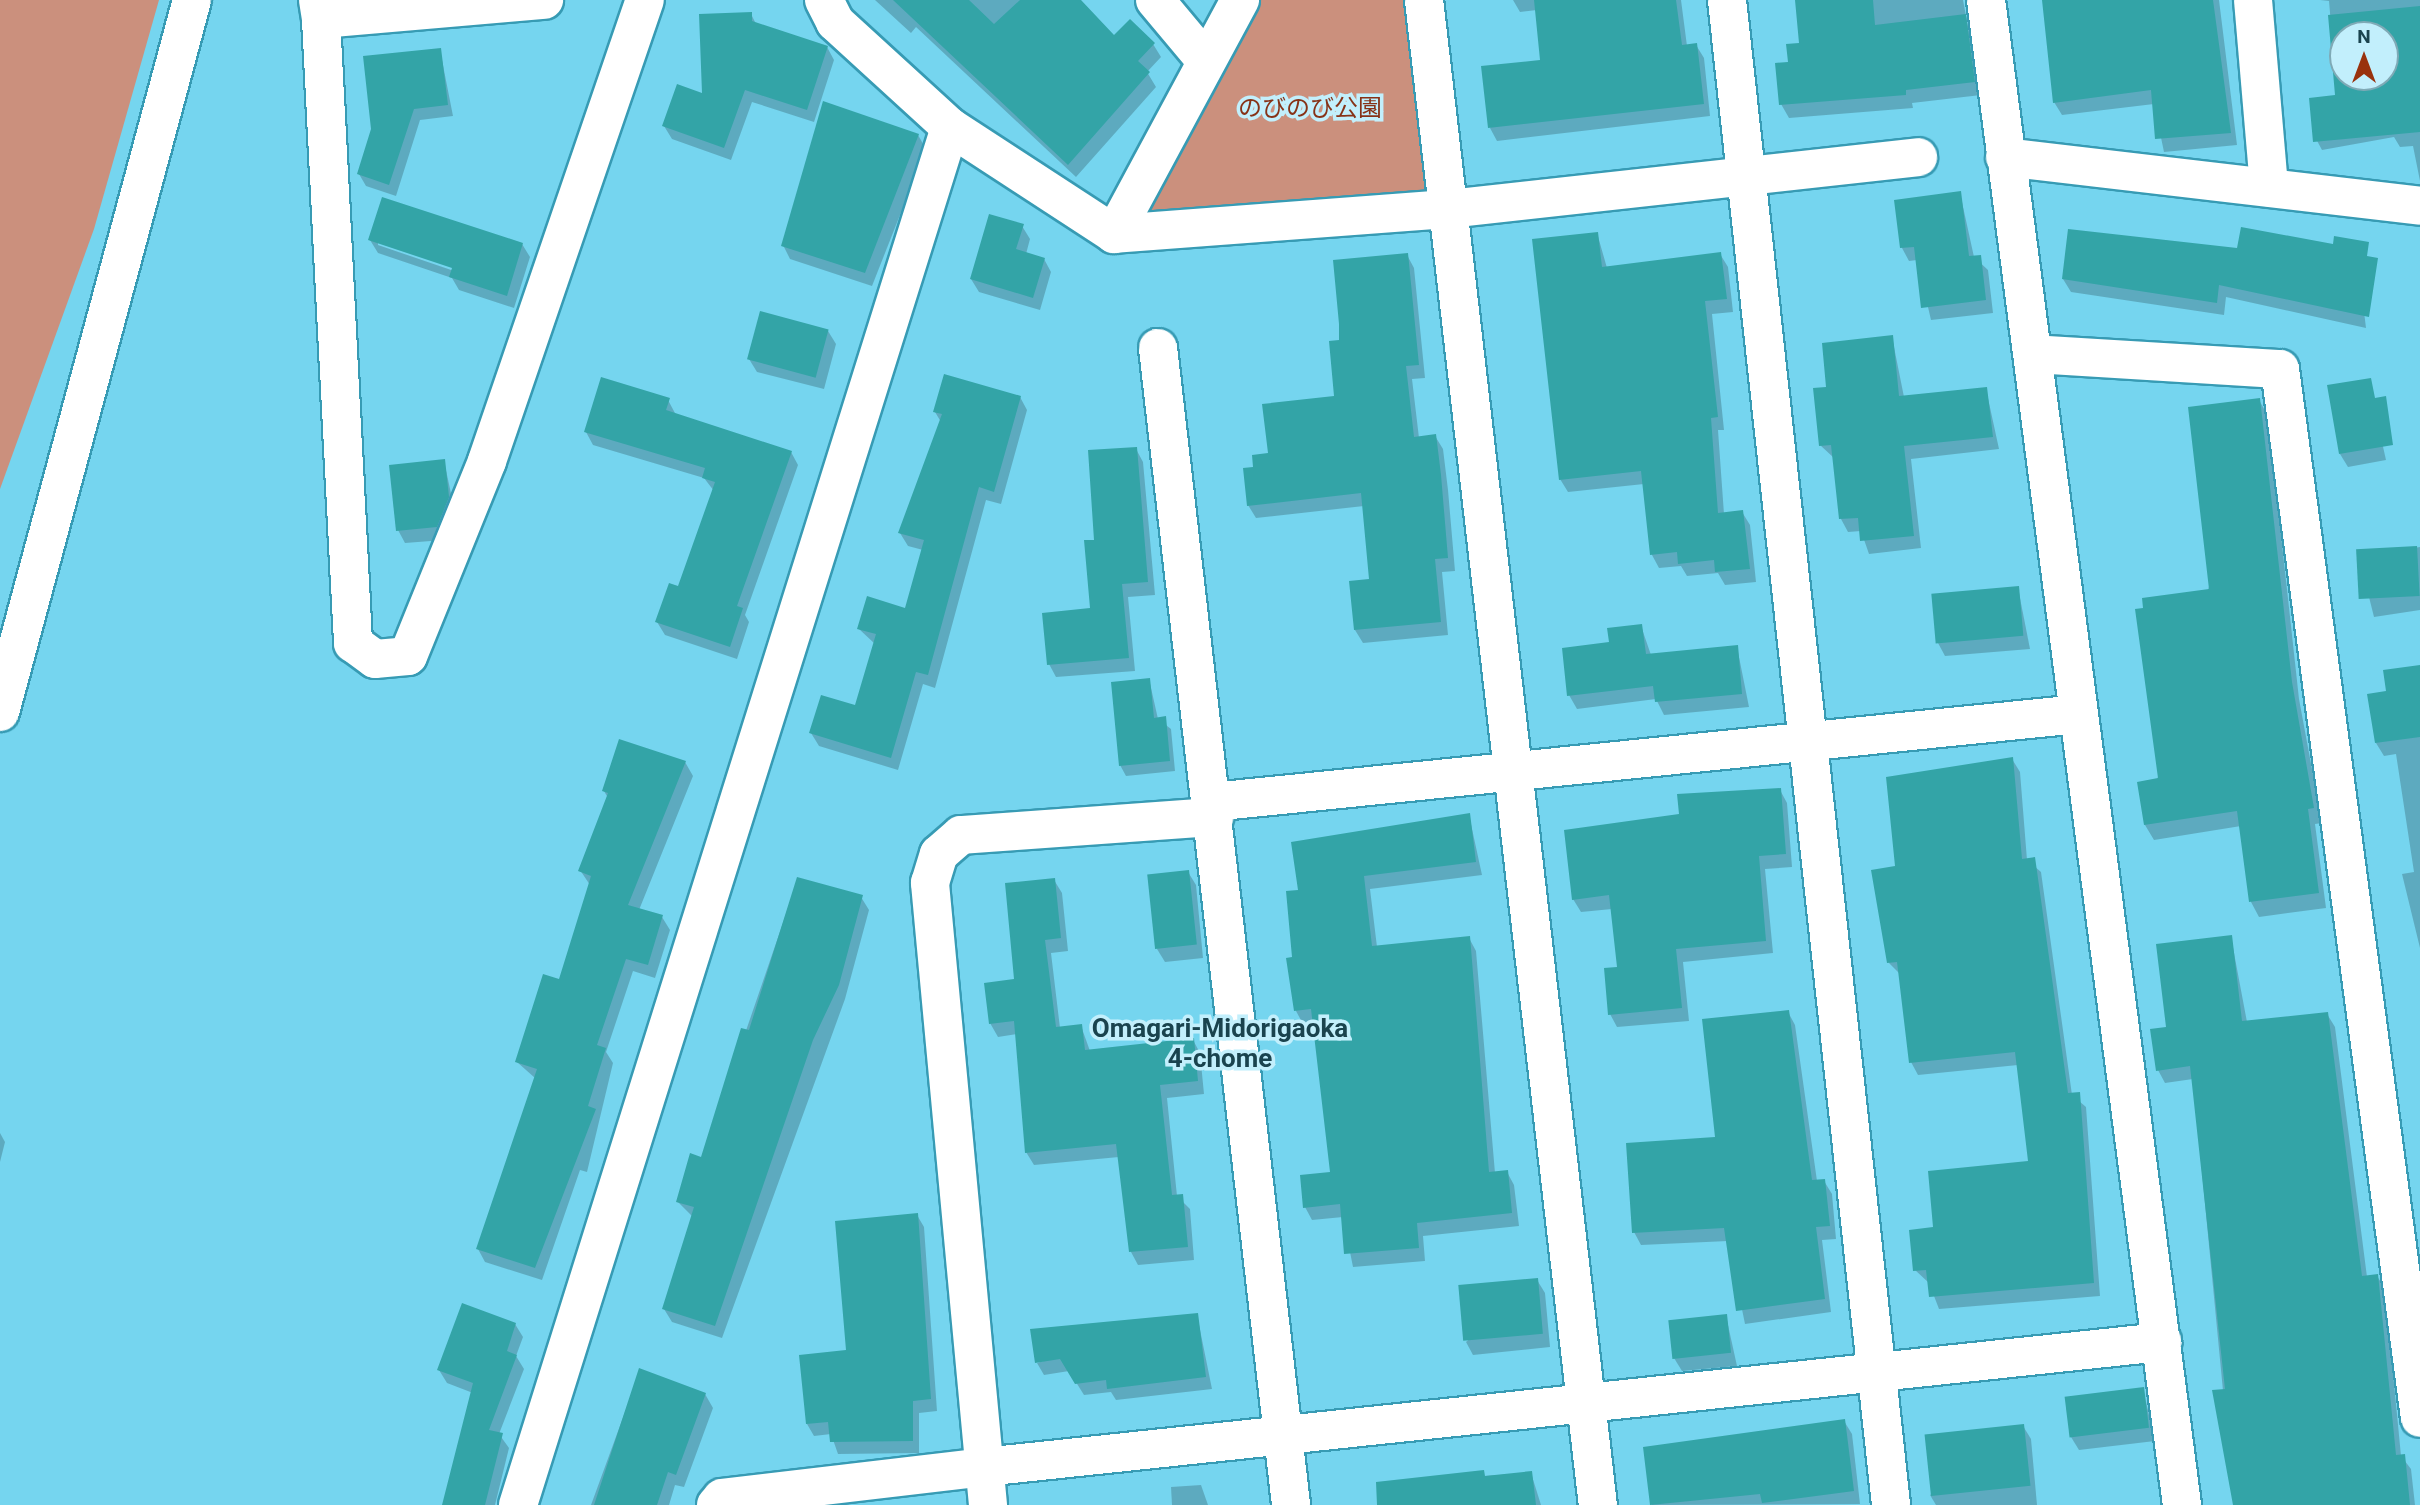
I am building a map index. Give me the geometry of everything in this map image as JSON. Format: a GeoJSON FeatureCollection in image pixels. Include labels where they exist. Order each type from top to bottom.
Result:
{"type":"FeatureCollection","features":[{"type":"Feature","properties":{"kind":"street"},"geometry":{"type":"LineString","coordinates":[[0,712],[192,0]]}},
{"type":"Feature","properties":{"kind":"street"},"geometry":{"type":"LineString","coordinates":[[544,0],[319,9],[353,643],[375,659],[408,656],[487,461],[645,0]]}},
{"type":"Feature","properties":{"kind":"street"},"geometry":{"type":"LineString","coordinates":[[824,0],[835,22],[950,127],[1114,234],[1448,209],[1918,157]]}},
{"type":"Feature","properties":{"kind":"street"},"geometry":{"type":"LineString","coordinates":[[1155,0],[1206,61]]}},
{"type":"Feature","properties":{"kind":"street"},"geometry":{"type":"LineString","coordinates":[[1114,234],[1240,0]]}},
{"type":"Feature","properties":{"kind":"street"},"geometry":{"type":"LineString","coordinates":[[1424,0],[1598,1505]]}},
{"type":"Feature","properties":{"kind":"street"},"geometry":{"type":"LineString","coordinates":[[1727,0],[1811,741],[1891,1505]]}},
{"type":"Feature","properties":{"kind":"street"},"geometry":{"type":"LineString","coordinates":[[1986,0],[2182,1505]]}},
{"type":"Feature","properties":{"kind":"street"},"geometry":{"type":"LineString","coordinates":[[2253,0],[2269,187]]}},
{"type":"Feature","properties":{"kind":"street"},"geometry":{"type":"LineString","coordinates":[[518,1505],[950,127]]}},
{"type":"Feature","properties":{"kind":"street"},"geometry":{"type":"LineString","coordinates":[[2005,157],[2420,206]]}},
{"type":"Feature","properties":{"kind":"street"},"geometry":{"type":"LineString","coordinates":[[1158,348],[1291,1505]]}},
{"type":"Feature","properties":{"kind":"street"},"geometry":{"type":"LineString","coordinates":[[2033,354],[2280,369],[2420,1418]]}},
{"type":"Feature","properties":{"kind":"street"},"geometry":{"type":"LineString","coordinates":[[988,1505],[930,883],[939,854],[961,835],[1213,809],[1514,773],[2079,714]]}},
{"type":"Feature","properties":{"kind":"street"},"geometry":{"type":"LineString","coordinates":[[716,1505],[722,1498],[984,1467],[1283,1438],[1876,1371],[2162,1342]]}},
{"type":"Feature","properties":{"kind":"green space"},"geometry":{"type":"Polygon","coordinates":[[[0,0],[159,0],[94,229],[0,489],[0,0]]]}},
{"type":"Feature","properties":{"kind":"green space","name":"のびのび公園"},"geometry":{"type":"Polygon","coordinates":[[[1241,0],[1424,0],[1448,209],[1114,234],[1241,0]]]}},
{"type":"Feature","properties":{"kind":"building"},"geometry":{"type":"Polygon","coordinates":[[[893,0],[969,0],[994,24],[1020,0],[1081,0],[1114,35],[1130,19],[1155,43],[1138,61],[1150,72],[1068,165],[893,0]]]}},
{"type":"Feature","properties":{"kind":"building"},"geometry":{"type":"Polygon","coordinates":[[[1534,0],[1676,0],[1682,45],[1697,43],[1704,104],[1488,128],[1481,66],[1540,60],[1534,0]]]}},
{"type":"Feature","properties":{"kind":"building"},"geometry":{"type":"Polygon","coordinates":[[[1795,0],[1873,0],[1875,25],[1966,14],[1975,82],[1906,90],[1906,95],[1779,105],[1775,63],[1788,62],[1786,44],[1799,43],[1795,0]]]}},
{"type":"Feature","properties":{"kind":"building"},"geometry":{"type":"Polygon","coordinates":[[[2042,0],[2213,0],[2231,133],[2155,139],[2151,90],[2053,103],[2042,0]]]}},
{"type":"Feature","properties":{"kind":"building"},"geometry":{"type":"Polygon","coordinates":[[[2420,6],[2420,132],[2313,142],[2309,98],[2335,95],[2335,91],[2399,91],[2399,21],[2329,21],[2329,26],[2328,15],[2420,6]]]}},
{"type":"Feature","properties":{"kind":"building"},"geometry":{"type":"Polygon","coordinates":[[[752,12],[752,21],[828,46],[807,110],[745,90],[724,148],[662,126],[677,84],[702,93],[699,14],[752,12]]]}},
{"type":"Feature","properties":{"kind":"building"},"geometry":{"type":"Polygon","coordinates":[[[441,48],[448,105],[414,109],[389,185],[357,174],[371,129],[363,56],[441,48]]]}},
{"type":"Feature","properties":{"kind":"building"},"geometry":{"type":"Polygon","coordinates":[[[823,101],[919,134],[865,273],[781,246],[823,101]]]}},
{"type":"Feature","properties":{"kind":"building"},"geometry":{"type":"Polygon","coordinates":[[[1961,191],[1969,256],[1981,255],[1986,300],[1921,308],[1914,247],[1900,248],[1894,200],[1961,191]]]}},
{"type":"Feature","properties":{"kind":"building"},"geometry":{"type":"Polygon","coordinates":[[[382,197],[523,243],[507,296],[449,277],[452,268],[368,240],[382,197]]]}},
{"type":"Feature","properties":{"kind":"building"},"geometry":{"type":"Polygon","coordinates":[[[989,214],[1024,224],[1016,249],[1045,258],[1033,298],[970,279],[989,214]]]}},
{"type":"Feature","properties":{"kind":"building"},"geometry":{"type":"Polygon","coordinates":[[[2241,227],[2333,244],[2334,236],[2369,242],[2367,256],[2378,258],[2369,317],[2219,285],[2217,303],[2062,279],[2068,229],[2237,248],[2241,227]]]}},
{"type":"Feature","properties":{"kind":"building"},"geometry":{"type":"Polygon","coordinates":[[[1598,232],[1602,267],[1721,252],[1727,299],[1705,301],[1718,417],[1711,418],[1718,513],[1743,510],[1750,569],[1715,572],[1714,560],[1678,564],[1677,552],[1650,555],[1641,471],[1559,480],[1532,239],[1598,232]]]}},
{"type":"Feature","properties":{"kind":"building"},"geometry":{"type":"Polygon","coordinates":[[[1408,253],[1419,365],[1406,366],[1414,437],[1436,434],[1441,475],[1448,558],[1435,559],[1441,622],[1354,630],[1349,581],[1369,579],[1361,493],[1247,506],[1243,468],[1253,467],[1252,455],[1268,453],[1262,404],[1334,396],[1329,341],[1339,340],[1339,324],[1333,260],[1408,253]]]}},
{"type":"Feature","properties":{"kind":"building"},"geometry":{"type":"Polygon","coordinates":[[[760,311],[829,329],[816,378],[747,359],[760,311]]]}},
{"type":"Feature","properties":{"kind":"building"},"geometry":{"type":"Polygon","coordinates":[[[1893,335],[1899,396],[1987,387],[1993,437],[1904,446],[1914,536],[1860,541],[1858,518],[1839,519],[1831,445],[1819,446],[1813,388],[1826,387],[1822,343],[1893,335]]]}},
{"type":"Feature","properties":{"kind":"building"},"geometry":{"type":"Polygon","coordinates":[[[944,374],[1021,396],[994,492],[979,487],[928,675],[916,672],[891,758],[809,733],[821,695],[855,705],[876,634],[857,629],[867,596],[905,608],[924,540],[898,533],[942,414],[933,412],[944,374]]]}},
{"type":"Feature","properties":{"kind":"building"},"geometry":{"type":"Polygon","coordinates":[[[601,377],[670,398],[666,410],[792,451],[737,606],[743,608],[730,647],[655,622],[669,583],[678,586],[715,482],[702,478],[705,468],[584,432],[601,377]]]}},
{"type":"Feature","properties":{"kind":"building"},"geometry":{"type":"Polygon","coordinates":[[[2371,378],[2375,398],[2386,396],[2393,445],[2339,454],[2327,385],[2371,378]]]}},
{"type":"Feature","properties":{"kind":"building"},"geometry":{"type":"Polygon","coordinates":[[[2260,398],[2292,682],[2314,808],[2308,809],[2319,893],[2249,902],[2237,811],[2144,825],[2137,782],[2158,778],[2135,609],[2143,608],[2142,598],[2209,589],[2188,407],[2260,398]]]}},
{"type":"Feature","properties":{"kind":"building"},"geometry":{"type":"Polygon","coordinates":[[[1137,447],[1148,582],[1122,584],[1129,658],[1047,665],[1042,613],[1090,608],[1084,540],[1094,540],[1088,450],[1137,447]]]}},
{"type":"Feature","properties":{"kind":"building"},"geometry":{"type":"Polygon","coordinates":[[[445,459],[449,497],[437,527],[396,531],[389,465],[445,459]]]}},
{"type":"Feature","properties":{"kind":"building"},"geometry":{"type":"Polygon","coordinates":[[[2417,546],[2420,596],[2359,599],[2356,549],[2417,546]]]}},
{"type":"Feature","properties":{"kind":"building"},"geometry":{"type":"Polygon","coordinates":[[[2019,586],[2023,636],[1936,643],[1931,594],[2019,586]]]}},
{"type":"Feature","properties":{"kind":"building"},"geometry":{"type":"Polygon","coordinates":[[[1642,624],[1646,654],[1738,645],[1742,694],[1655,702],[1653,686],[1567,696],[1562,648],[1609,642],[1607,628],[1642,624]]]}},
{"type":"Feature","properties":{"kind":"building"},"geometry":{"type":"Polygon","coordinates":[[[2420,665],[2420,737],[2375,743],[2367,694],[2386,691],[2383,670],[2420,665]]]}},
{"type":"Feature","properties":{"kind":"building"},"geometry":{"type":"Polygon","coordinates":[[[1150,678],[1154,718],[1166,716],[1170,761],[1119,766],[1111,682],[1150,678]]]}},
{"type":"Feature","properties":{"kind":"building"},"geometry":{"type":"Polygon","coordinates":[[[619,739],[686,761],[628,905],[663,915],[648,965],[626,959],[597,1045],[606,1048],[588,1106],[596,1109],[535,1268],[476,1249],[537,1069],[515,1062],[543,974],[559,979],[591,876],[578,871],[608,793],[602,791],[619,739]]]}},
{"type":"Feature","properties":{"kind":"building"},"geometry":{"type":"Polygon","coordinates":[[[2013,757],[2022,859],[2035,857],[2068,1093],[2080,1092],[2094,1283],[1929,1297],[1926,1270],[1913,1271],[1909,1230],[1933,1227],[1928,1171],[2028,1161],[2015,1052],[1909,1063],[1897,962],[1887,963],[1871,870],[1895,866],[1886,777],[2013,757]]]}},
{"type":"Feature","properties":{"kind":"building"},"geometry":{"type":"Polygon","coordinates":[[[1781,788],[1786,854],[1759,856],[1766,941],[1676,949],[1682,1008],[1608,1015],[1604,968],[1617,967],[1609,895],[1572,900],[1564,830],[1679,814],[1677,794],[1781,788]]]}},
{"type":"Feature","properties":{"kind":"building"},"geometry":{"type":"Polygon","coordinates":[[[1470,813],[1476,862],[1364,876],[1372,946],[1470,936],[1489,1172],[1508,1170],[1512,1213],[1417,1223],[1419,1248],[1344,1254],[1340,1204],[1303,1208],[1300,1175],[1330,1172],[1311,1009],[1294,1011],[1286,958],[1292,957],[1286,891],[1298,890],[1291,842],[1470,813]]]}},
{"type":"Feature","properties":{"kind":"building"},"geometry":{"type":"Polygon","coordinates":[[[1189,870],[1197,945],[1155,949],[1147,874],[1189,870]]]}},
{"type":"Feature","properties":{"kind":"building"},"geometry":{"type":"Polygon","coordinates":[[[797,877],[863,895],[839,985],[813,1040],[715,1326],[662,1309],[694,1207],[676,1202],[690,1153],[701,1157],[741,1028],[749,1030],[797,877]]]}},
{"type":"Feature","properties":{"kind":"building"},"geometry":{"type":"Polygon","coordinates":[[[1055,878],[1061,938],[1045,940],[1056,1027],[1082,1024],[1085,1050],[1194,1038],[1198,1081],[1160,1085],[1172,1195],[1183,1194],[1188,1247],[1129,1252],[1116,1144],[1025,1153],[1014,1021],[989,1024],[984,983],[1014,979],[1005,883],[1055,878]]]}},
{"type":"Feature","properties":{"kind":"building"},"geometry":{"type":"Polygon","coordinates":[[[2232,935],[2242,1021],[2328,1012],[2362,1276],[2378,1274],[2396,1455],[2405,1454],[2410,1505],[2233,1505],[2212,1390],[2225,1389],[2190,1066],[2156,1071],[2150,1029],[2166,1027],[2156,944],[2232,935]]]}},
{"type":"Feature","properties":{"kind":"building"},"geometry":{"type":"Polygon","coordinates":[[[1789,1010],[1812,1180],[1825,1179],[1830,1226],[1816,1227],[1825,1299],[1736,1311],[1724,1228],[1632,1233],[1626,1143],[1715,1137],[1702,1019],[1789,1010]]]}},
{"type":"Feature","properties":{"kind":"building"},"geometry":{"type":"Polygon","coordinates":[[[918,1213],[931,1399],[913,1401],[913,1441],[830,1442],[828,1422],[806,1424],[799,1355],[846,1350],[835,1221],[918,1213]]]}},
{"type":"Feature","properties":{"kind":"building"},"geometry":{"type":"Polygon","coordinates":[[[1538,1278],[1543,1334],[1463,1341],[1458,1285],[1538,1278]]]}},
{"type":"Feature","properties":{"kind":"building"},"geometry":{"type":"Polygon","coordinates":[[[462,1303],[516,1323],[507,1351],[517,1355],[489,1430],[503,1433],[485,1505],[442,1505],[473,1383],[437,1370],[462,1303]]]}},
{"type":"Feature","properties":{"kind":"building"},"geometry":{"type":"Polygon","coordinates":[[[1198,1313],[1206,1377],[1107,1389],[1106,1380],[1075,1384],[1060,1359],[1035,1363],[1030,1329],[1198,1313]]]}},
{"type":"Feature","properties":{"kind":"building"},"geometry":{"type":"Polygon","coordinates":[[[1727,1314],[1731,1353],[1672,1359],[1668,1320],[1727,1314]]]}},
{"type":"Feature","properties":{"kind":"building"},"geometry":{"type":"Polygon","coordinates":[[[639,1368],[706,1393],[676,1475],[668,1472],[657,1505],[594,1505],[639,1368]]]}},
{"type":"Feature","properties":{"kind":"building"},"geometry":{"type":"Polygon","coordinates":[[[2144,1387],[2149,1428],[2070,1437],[2065,1397],[2144,1387]]]}},
{"type":"Feature","properties":{"kind":"building"},"geometry":{"type":"Polygon","coordinates":[[[1845,1419],[1854,1491],[1762,1503],[1760,1494],[1650,1505],[1643,1447],[1845,1419]]]}},
{"type":"Feature","properties":{"kind":"building"},"geometry":{"type":"Polygon","coordinates":[[[2024,1424],[2030,1486],[1931,1496],[1925,1434],[2024,1424]]]}},
{"type":"Feature","properties":{"kind":"building"},"geometry":{"type":"Polygon","coordinates":[[[1484,1470],[1485,1476],[1532,1471],[1536,1505],[1377,1505],[1376,1482],[1484,1470]]]}},
{"type":"Feature","properties":{"kind":"district","name":"Omagari-Midorigaoka 4-chome"},"geometry":{"type":"Point","coordinates":[1220,1044]}}]}
